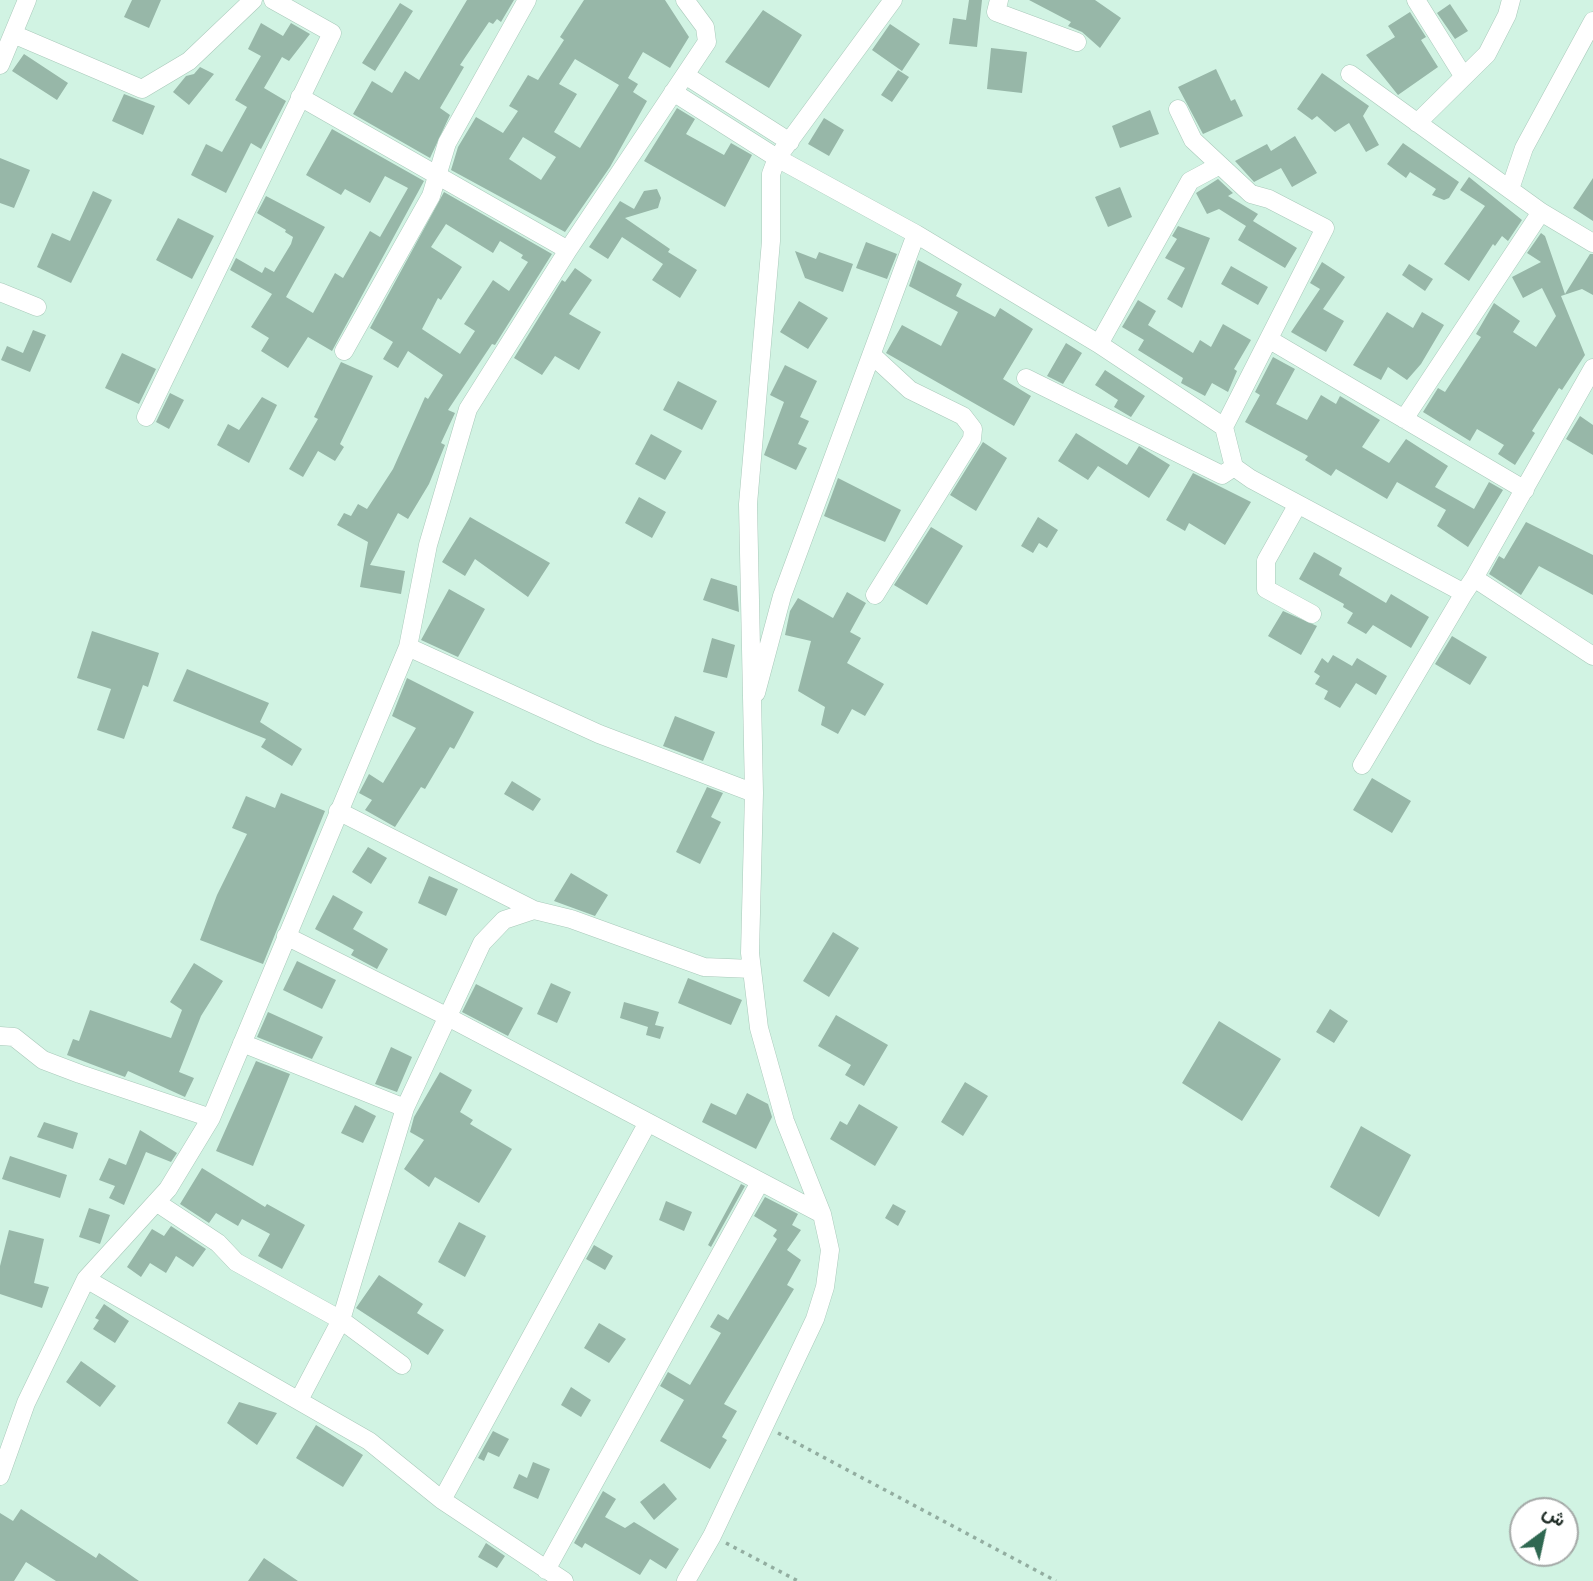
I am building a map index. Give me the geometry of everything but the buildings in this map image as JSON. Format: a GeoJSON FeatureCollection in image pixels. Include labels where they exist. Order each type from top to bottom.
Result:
{"type":"FeatureCollection","features":[{"type":"Feature","properties":{"kind":"street"},"geometry":{"type":"LineString","coordinates":[[0,65],[27,0]]}},
{"type":"Feature","properties":{"kind":"street"},"geometry":{"type":"LineString","coordinates":[[13,34],[142,89],[189,61],[253,0]]}},
{"type":"Feature","properties":{"kind":"street"},"geometry":{"type":"LineString","coordinates":[[146,418],[332,33],[273,0]]}},
{"type":"Feature","properties":{"kind":"street"},"geometry":{"type":"LineString","coordinates":[[344,351],[431,196],[447,143],[527,0]]}},
{"type":"Feature","properties":{"kind":"street"},"geometry":{"type":"LineString","coordinates":[[0,1476],[26,1403],[86,1279],[168,1189],[211,1118],[408,647],[428,545],[468,409],[568,250],[707,42],[705,27],[685,0]]}},
{"type":"Feature","properties":{"kind":"street"},"geometry":{"type":"LineString","coordinates":[[686,1581],[712,1535],[815,1319],[825,1287],[830,1250],[822,1214],[785,1121],[759,1028],[752,969],[754,793],[748,504],[771,241],[771,174],[777,158],[893,0]]}},
{"type":"Feature","properties":{"kind":"street"},"geometry":{"type":"LineString","coordinates":[[999,0],[996,12],[1077,41]]}},
{"type":"Feature","properties":{"kind":"street"},"geometry":{"type":"LineString","coordinates":[[1416,0],[1462,74]]}},
{"type":"Feature","properties":{"kind":"street"},"geometry":{"type":"LineString","coordinates":[[1417,123],[1462,74],[1486,54],[1507,15],[1511,0]]}},
{"type":"Feature","properties":{"kind":"street"},"geometry":{"type":"LineString","coordinates":[[1510,189],[1524,148],[1593,21]]}},
{"type":"Feature","properties":{"kind":"street"},"geometry":{"type":"LineString","coordinates":[[1349,74],[1541,212],[1593,243]]}},
{"type":"Feature","properties":{"kind":"street"},"geometry":{"type":"LineString","coordinates":[[685,75],[790,142]]}},
{"type":"Feature","properties":{"kind":"street"},"geometry":{"type":"LineString","coordinates":[[673,92],[777,158],[916,234],[1099,344],[1224,426]]}},
{"type":"Feature","properties":{"kind":"street"},"geometry":{"type":"LineString","coordinates":[[300,97],[568,250]]}},
{"type":"Feature","properties":{"kind":"street"},"geometry":{"type":"LineString","coordinates":[[1178,109],[1193,140],[1251,194],[1269,199],[1325,228],[1224,426],[1234,467],[1298,504],[1469,586],[1593,656]]}},
{"type":"Feature","properties":{"kind":"street"},"geometry":{"type":"LineString","coordinates":[[1099,344],[1190,181],[1218,166]]}},
{"type":"Feature","properties":{"kind":"street"},"geometry":{"type":"LineString","coordinates":[[1404,419],[1541,212]]}},
{"type":"Feature","properties":{"kind":"street"},"geometry":{"type":"LineString","coordinates":[[752,701],[761,682],[782,596],[916,234]]}},
{"type":"Feature","properties":{"kind":"street"},"geometry":{"type":"LineString","coordinates":[[0,292],[37,307]]}},
{"type":"Feature","properties":{"kind":"street"},"geometry":{"type":"LineString","coordinates":[[1269,340],[1525,490]]}},
{"type":"Feature","properties":{"kind":"street"},"geometry":{"type":"LineString","coordinates":[[872,355],[909,390],[963,416],[973,429],[972,439],[875,595]]}},
{"type":"Feature","properties":{"kind":"street"},"geometry":{"type":"LineString","coordinates":[[1362,765],[1525,490],[1586,396],[1593,368]]}},
{"type":"Feature","properties":{"kind":"street"},"geometry":{"type":"LineString","coordinates":[[1026,379],[1222,475],[1234,467]]}},
{"type":"Feature","properties":{"kind":"street"},"geometry":{"type":"LineString","coordinates":[[1298,504],[1266,561],[1266,589],[1312,614]]}},
{"type":"Feature","properties":{"kind":"street"},"geometry":{"type":"LineString","coordinates":[[408,647],[599,734],[754,793]]}},
{"type":"Feature","properties":{"kind":"street"},"geometry":{"type":"LineString","coordinates":[[338,811],[534,910],[571,919],[704,967],[752,969]]}},
{"type":"Feature","properties":{"kind":"street"},"geometry":{"type":"LineString","coordinates":[[299,1400],[341,1320],[405,1108],[446,1016],[482,943],[504,920],[534,910]]}},
{"type":"Feature","properties":{"kind":"street"},"geometry":{"type":"LineString","coordinates":[[286,936],[446,1016],[822,1214]]}},
{"type":"Feature","properties":{"kind":"street"},"geometry":{"type":"LineString","coordinates":[[0,1036],[15,1037],[43,1059],[80,1074],[211,1118]]}},
{"type":"Feature","properties":{"kind":"street"},"geometry":{"type":"LineString","coordinates":[[242,1043],[405,1108]]}},
{"type":"Feature","properties":{"kind":"street"},"geometry":{"type":"LineString","coordinates":[[442,1500],[647,1124]]}},
{"type":"Feature","properties":{"kind":"street"},"geometry":{"type":"LineString","coordinates":[[546,1570],[760,1182]]}},
{"type":"Feature","properties":{"kind":"street"},"geometry":{"type":"LineString","coordinates":[[156,1202],[218,1243],[236,1262],[341,1320],[402,1365]]}},
{"type":"Feature","properties":{"kind":"street"},"geometry":{"type":"LineString","coordinates":[[86,1279],[369,1441],[442,1500],[564,1581]]}},
{"type":"Feature","properties":{"kind":"path"},"geometry":{"type":"LineString","coordinates":[[764,1426],[1056,1581]]}},
{"type":"Feature","properties":{"kind":"path"},"geometry":{"type":"LineString","coordinates":[[712,1535],[798,1581]]}}]}
